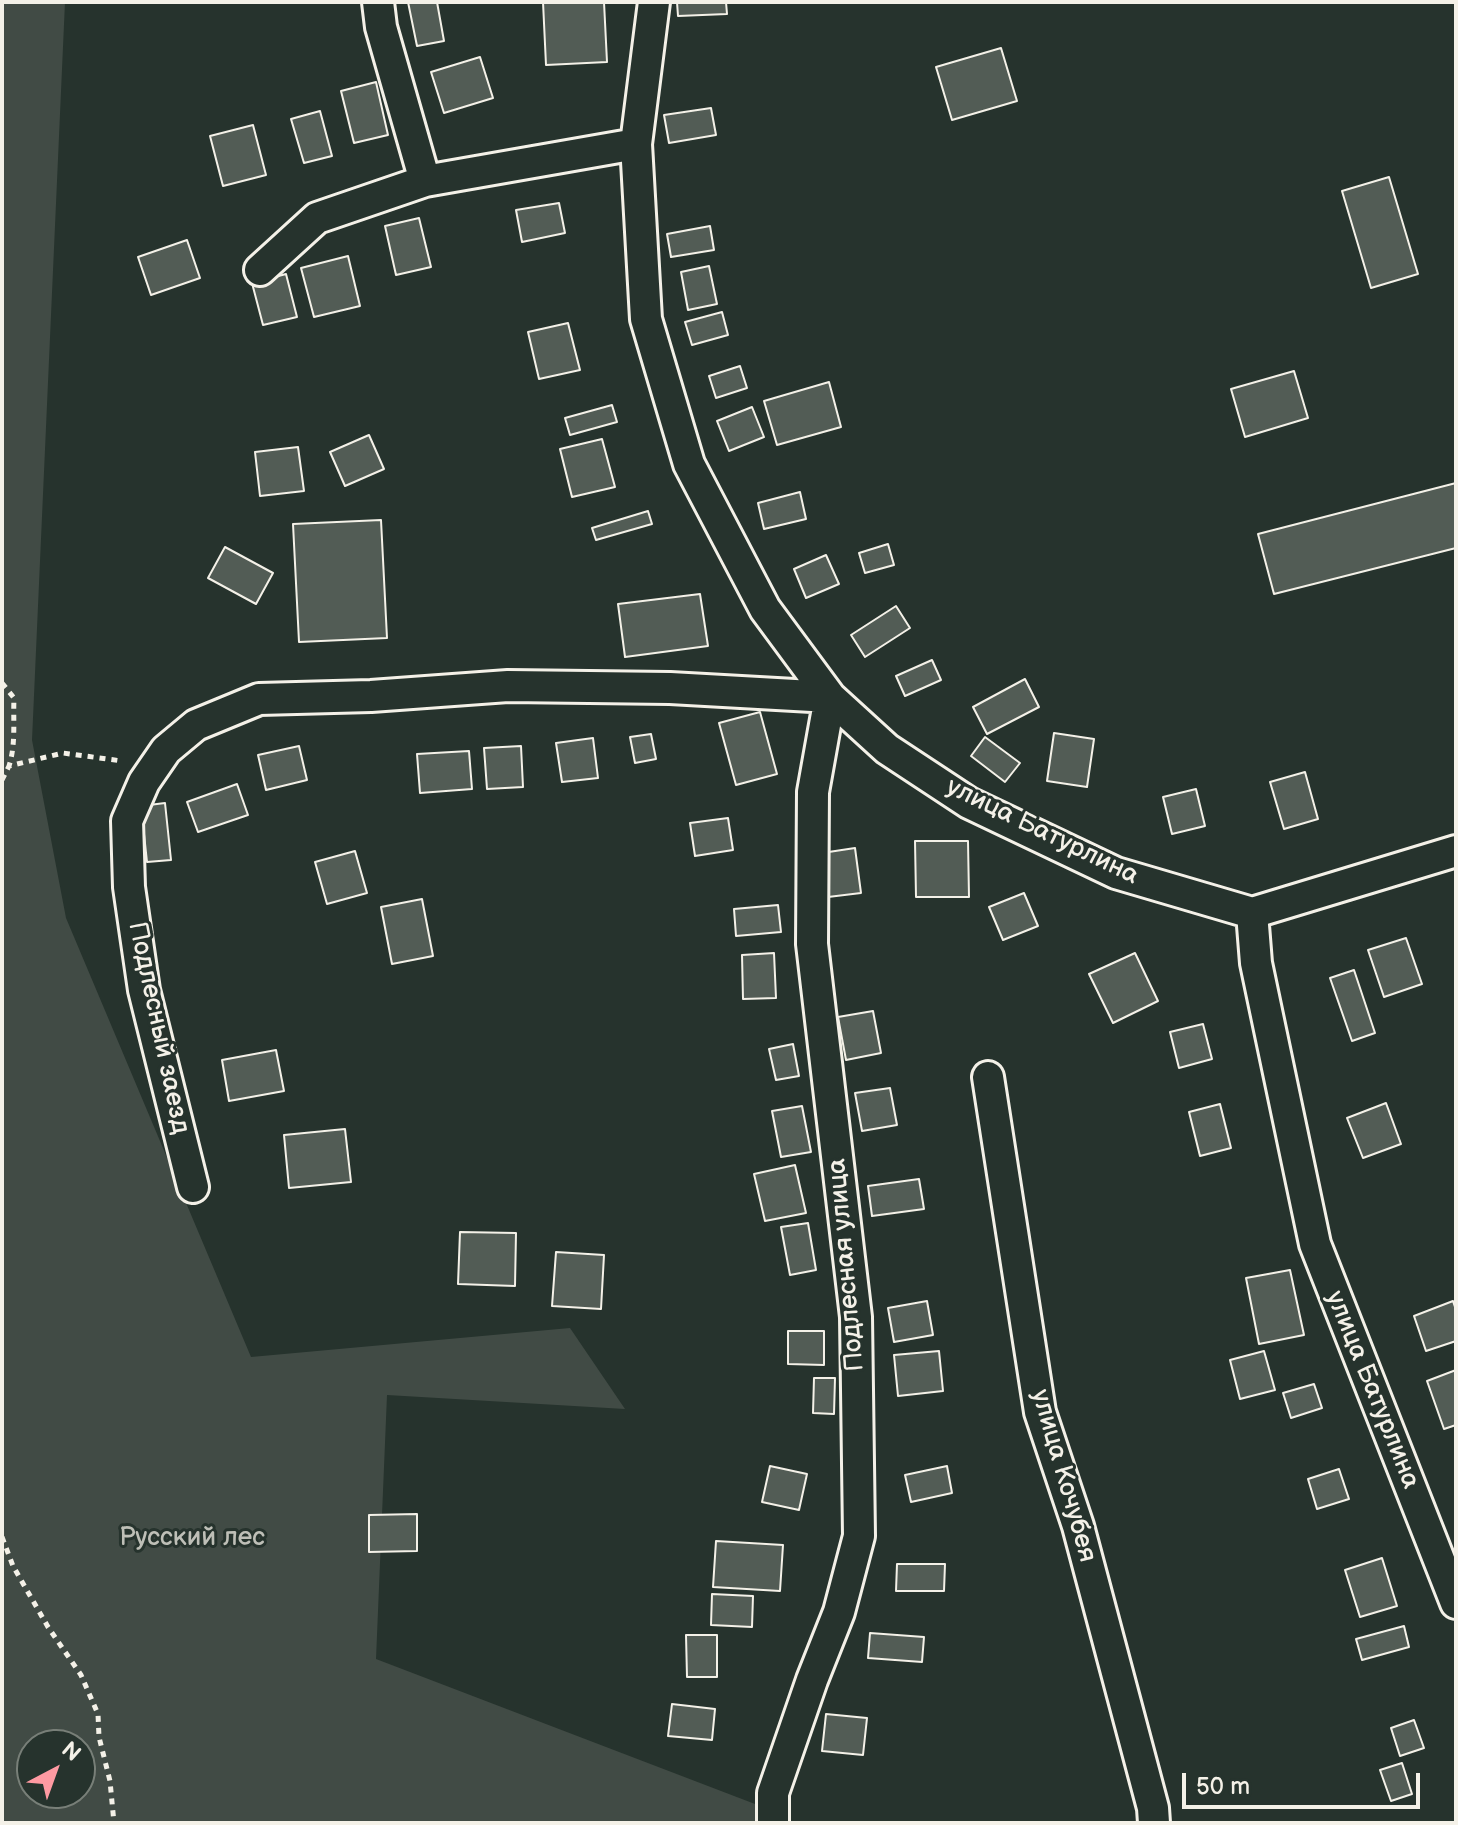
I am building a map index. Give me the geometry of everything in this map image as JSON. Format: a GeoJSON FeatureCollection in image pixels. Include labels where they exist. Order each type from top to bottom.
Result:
{"type":"FeatureCollection","features":[{"type":"Feature","properties":{"kind":"street"},"geometry":{"type":"LineString","coordinates":[[378,2],[381,27],[425,181]]}},
{"type":"Feature","properties":{"kind":"street","name":"улица Батурлина"},"geometry":{"type":"LineString","coordinates":[[654,2],[636,144],[646,319],[689,464],[765,609],[830,697],[887,749],[969,803],[1116,873],[1252,913],[1256,963],[1315,1244],[1456,1603]]}},
{"type":"Feature","properties":{"kind":"street"},"geometry":{"type":"LineString","coordinates":[[260,270],[317,218],[425,181],[636,144]]}},
{"type":"Feature","properties":{"kind":"street"},"geometry":{"type":"LineString","coordinates":[[155,766],[166,750],[196,725],[259,699],[371,696],[508,686],[670,688],[830,697]]}},
{"type":"Feature","properties":{"kind":"street","name":"Подлесная улица"},"geometry":{"type":"LineString","coordinates":[[773,1823],[773,1793],[839,1612],[859,1536],[856,1317],[812,944],[813,792],[830,697]]}},
{"type":"Feature","properties":{"kind":"street","name":"Подлесный заезд"},"geometry":{"type":"LineString","coordinates":[[155,766],[144,782],[127,821],[129,887],[144,990],[193,1187]]}},
{"type":"Feature","properties":{"kind":"street"},"geometry":{"type":"LineString","coordinates":[[1252,913],[1456,851]]}},
{"type":"Feature","properties":{"kind":"street","name":"улица Кочубея"},"geometry":{"type":"LineString","coordinates":[[988,1077],[1040,1412],[1078,1526],[1153,1808],[1154,1823]]}},
{"type":"Feature","properties":{"kind":"path"},"geometry":{"type":"LineString","coordinates":[[2,683],[14,698],[14,748],[2,780]]}},
{"type":"Feature","properties":{"kind":"path"},"geometry":{"type":"LineString","coordinates":[[9,766],[63,753],[155,766]]}},
{"type":"Feature","properties":{"kind":"path"},"geometry":{"type":"LineString","coordinates":[[2,1537],[13,1566],[48,1627],[81,1675],[98,1714],[114,1823]]}},
{"type":"Feature","properties":{"kind":"green space","name":"Русский лес"},"geometry":{"type":"Polygon","coordinates":[[[2,2],[65,2],[32,740],[66,918],[251,1357],[570,1328],[625,1409],[387,1395],[376,1659],[755,1804],[757,1823],[2,1823],[2,2]]]}},
{"type":"Feature","properties":{"kind":"building"},"geometry":{"type":"Polygon","coordinates":[[[408,2],[437,2],[444,41],[417,46],[408,2]]]}},
{"type":"Feature","properties":{"kind":"building"},"geometry":{"type":"Polygon","coordinates":[[[543,2],[604,2],[607,62],[546,65],[543,2]]]}},
{"type":"Feature","properties":{"kind":"building"},"geometry":{"type":"Polygon","coordinates":[[[677,2],[726,2],[727,14],[678,16],[677,2]]]}},
{"type":"Feature","properties":{"kind":"building"},"geometry":{"type":"Polygon","coordinates":[[[1001,48],[1017,101],[952,120],[936,67],[1001,48]]]}},
{"type":"Feature","properties":{"kind":"building"},"geometry":{"type":"Polygon","coordinates":[[[480,57],[493,98],[444,113],[431,72],[480,57]]]}},
{"type":"Feature","properties":{"kind":"building"},"geometry":{"type":"Polygon","coordinates":[[[376,82],[388,135],[354,143],[341,91],[376,82]]]}},
{"type":"Feature","properties":{"kind":"building"},"geometry":{"type":"Polygon","coordinates":[[[711,108],[716,135],[669,143],[664,115],[711,108]]]}},
{"type":"Feature","properties":{"kind":"building"},"geometry":{"type":"Polygon","coordinates":[[[320,111],[332,156],[304,163],[291,119],[320,111]]]}},
{"type":"Feature","properties":{"kind":"building"},"geometry":{"type":"Polygon","coordinates":[[[253,125],[266,175],[223,186],[210,136],[253,125]]]}},
{"type":"Feature","properties":{"kind":"building"},"geometry":{"type":"Polygon","coordinates":[[[1389,177],[1418,274],[1371,288],[1342,191],[1389,177]]]}},
{"type":"Feature","properties":{"kind":"building"},"geometry":{"type":"Polygon","coordinates":[[[559,203],[565,233],[522,242],[516,210],[559,203]]]}},
{"type":"Feature","properties":{"kind":"building"},"geometry":{"type":"Polygon","coordinates":[[[419,218],[431,267],[396,275],[385,226],[419,218]]]}},
{"type":"Feature","properties":{"kind":"building"},"geometry":{"type":"Polygon","coordinates":[[[710,226],[714,250],[671,257],[667,234],[710,226]]]}},
{"type":"Feature","properties":{"kind":"building"},"geometry":{"type":"Polygon","coordinates":[[[187,240],[200,278],[151,295],[138,257],[187,240]]]}},
{"type":"Feature","properties":{"kind":"building"},"geometry":{"type":"Polygon","coordinates":[[[348,256],[360,306],[314,317],[301,268],[348,256]]]}},
{"type":"Feature","properties":{"kind":"building"},"geometry":{"type":"Polygon","coordinates":[[[709,266],[717,304],[688,310],[681,272],[709,266]]]}},
{"type":"Feature","properties":{"kind":"building"},"geometry":{"type":"Polygon","coordinates":[[[286,274],[297,317],[263,325],[252,283],[286,274]]]}},
{"type":"Feature","properties":{"kind":"building"},"geometry":{"type":"Polygon","coordinates":[[[722,312],[728,335],[692,345],[685,322],[722,312]]]}},
{"type":"Feature","properties":{"kind":"building"},"geometry":{"type":"Polygon","coordinates":[[[568,323],[580,370],[539,379],[528,332],[568,323]]]}},
{"type":"Feature","properties":{"kind":"building"},"geometry":{"type":"Polygon","coordinates":[[[740,366],[747,388],[716,398],[709,376],[740,366]]]}},
{"type":"Feature","properties":{"kind":"building"},"geometry":{"type":"Polygon","coordinates":[[[1294,371],[1308,418],[1245,437],[1231,389],[1294,371]]]}},
{"type":"Feature","properties":{"kind":"building"},"geometry":{"type":"Polygon","coordinates":[[[829,382],[841,427],[777,445],[764,401],[829,382]]]}},
{"type":"Feature","properties":{"kind":"building"},"geometry":{"type":"Polygon","coordinates":[[[612,405],[617,422],[570,435],[565,418],[612,405]]]}},
{"type":"Feature","properties":{"kind":"building"},"geometry":{"type":"Polygon","coordinates":[[[752,407],[764,437],[729,451],[717,421],[752,407]]]}},
{"type":"Feature","properties":{"kind":"building"},"geometry":{"type":"Polygon","coordinates":[[[369,435],[384,469],[345,486],[330,452],[369,435]]]}},
{"type":"Feature","properties":{"kind":"building"},"geometry":{"type":"Polygon","coordinates":[[[602,439],[615,487],[572,497],[560,449],[602,439]]]}},
{"type":"Feature","properties":{"kind":"building"},"geometry":{"type":"Polygon","coordinates":[[[298,447],[304,491],[260,496],[255,452],[298,447]]]}},
{"type":"Feature","properties":{"kind":"building"},"geometry":{"type":"Polygon","coordinates":[[[1456,483],[1456,548],[1274,594],[1258,534],[1456,483]]]}},
{"type":"Feature","properties":{"kind":"building"},"geometry":{"type":"Polygon","coordinates":[[[800,492],[806,519],[764,529],[758,503],[800,492]]]}},
{"type":"Feature","properties":{"kind":"building"},"geometry":{"type":"Polygon","coordinates":[[[648,511],[652,524],[596,540],[592,528],[648,511]]]}},
{"type":"Feature","properties":{"kind":"building"},"geometry":{"type":"Polygon","coordinates":[[[381,520],[387,638],[299,642],[293,524],[381,520]]]}},
{"type":"Feature","properties":{"kind":"building"},"geometry":{"type":"Polygon","coordinates":[[[888,544],[894,565],[865,573],[859,553],[888,544]]]}},
{"type":"Feature","properties":{"kind":"building"},"geometry":{"type":"Polygon","coordinates":[[[225,547],[273,573],[256,604],[208,578],[225,547]]]}},
{"type":"Feature","properties":{"kind":"building"},"geometry":{"type":"Polygon","coordinates":[[[826,555],[839,584],[806,598],[794,569],[826,555]]]}},
{"type":"Feature","properties":{"kind":"building"},"geometry":{"type":"Polygon","coordinates":[[[700,594],[708,646],[625,657],[618,604],[700,594]]]}},
{"type":"Feature","properties":{"kind":"building"},"geometry":{"type":"Polygon","coordinates":[[[896,606],[910,628],[865,657],[851,635],[896,606]]]}},
{"type":"Feature","properties":{"kind":"building"},"geometry":{"type":"Polygon","coordinates":[[[932,660],[941,680],[905,696],[896,676],[932,660]]]}},
{"type":"Feature","properties":{"kind":"building"},"geometry":{"type":"Polygon","coordinates":[[[1025,679],[1039,707],[987,734],[973,707],[1025,679]]]}},
{"type":"Feature","properties":{"kind":"building"},"geometry":{"type":"Polygon","coordinates":[[[760,712],[777,774],[736,785],[719,723],[760,712]]]}},
{"type":"Feature","properties":{"kind":"building"},"geometry":{"type":"Polygon","coordinates":[[[1054,733],[1094,739],[1087,787],[1047,781],[1054,733]]]}},
{"type":"Feature","properties":{"kind":"building"},"geometry":{"type":"Polygon","coordinates":[[[651,734],[656,759],[635,763],[630,737],[651,734]]]}},
{"type":"Feature","properties":{"kind":"building"},"geometry":{"type":"Polygon","coordinates":[[[985,737],[1020,763],[1005,782],[971,756],[985,737]]]}},
{"type":"Feature","properties":{"kind":"building"},"geometry":{"type":"Polygon","coordinates":[[[593,738],[598,778],[562,782],[556,743],[593,738]]]}},
{"type":"Feature","properties":{"kind":"building"},"geometry":{"type":"Polygon","coordinates":[[[299,746],[307,780],[266,790],[258,755],[299,746]]]}},
{"type":"Feature","properties":{"kind":"building"},"geometry":{"type":"Polygon","coordinates":[[[521,746],[523,787],[487,789],[484,748],[521,746]]]}},
{"type":"Feature","properties":{"kind":"building"},"geometry":{"type":"Polygon","coordinates":[[[469,751],[472,789],[420,793],[417,754],[469,751]]]}},
{"type":"Feature","properties":{"kind":"building"},"geometry":{"type":"Polygon","coordinates":[[[1305,772],[1318,819],[1284,829],[1270,782],[1305,772]]]}},
{"type":"Feature","properties":{"kind":"building"},"geometry":{"type":"Polygon","coordinates":[[[237,784],[248,815],[198,832],[187,802],[237,784]]]}},
{"type":"Feature","properties":{"kind":"building"},"geometry":{"type":"Polygon","coordinates":[[[1196,789],[1205,826],[1172,834],[1163,797],[1196,789]]]}},
{"type":"Feature","properties":{"kind":"building"},"geometry":{"type":"Polygon","coordinates":[[[165,803],[171,860],[147,862],[141,806],[165,803]]]}},
{"type":"Feature","properties":{"kind":"building"},"geometry":{"type":"Polygon","coordinates":[[[728,818],[733,850],[695,856],[690,823],[728,818]]]}},
{"type":"Feature","properties":{"kind":"building"},"geometry":{"type":"Polygon","coordinates":[[[915,841],[968,841],[969,897],[916,897],[915,841]]]}},
{"type":"Feature","properties":{"kind":"building"},"geometry":{"type":"Polygon","coordinates":[[[855,848],[861,893],[828,897],[822,853],[855,848]]]}},
{"type":"Feature","properties":{"kind":"building"},"geometry":{"type":"Polygon","coordinates":[[[355,851],[367,893],[327,904],[315,862],[355,851]]]}},
{"type":"Feature","properties":{"kind":"building"},"geometry":{"type":"Polygon","coordinates":[[[1024,893],[1038,926],[1003,940],[989,907],[1024,893]]]}},
{"type":"Feature","properties":{"kind":"building"},"geometry":{"type":"Polygon","coordinates":[[[422,899],[433,956],[392,964],[381,907],[422,899]]]}},
{"type":"Feature","properties":{"kind":"building"},"geometry":{"type":"Polygon","coordinates":[[[778,905],[781,932],[736,936],[734,909],[778,905]]]}},
{"type":"Feature","properties":{"kind":"building"},"geometry":{"type":"Polygon","coordinates":[[[1406,938],[1422,984],[1384,997],[1368,950],[1406,938]]]}},
{"type":"Feature","properties":{"kind":"building"},"geometry":{"type":"Polygon","coordinates":[[[774,953],[776,998],[743,999],[742,955],[774,953]]]}},
{"type":"Feature","properties":{"kind":"building"},"geometry":{"type":"Polygon","coordinates":[[[1135,953],[1158,1001],[1113,1023],[1089,974],[1135,953]]]}},
{"type":"Feature","properties":{"kind":"building"},"geometry":{"type":"Polygon","coordinates":[[[1354,970],[1375,1033],[1352,1041],[1330,978],[1354,970]]]}},
{"type":"Feature","properties":{"kind":"building"},"geometry":{"type":"Polygon","coordinates":[[[873,1011],[881,1053],[846,1060],[838,1017],[873,1011]]]}},
{"type":"Feature","properties":{"kind":"building"},"geometry":{"type":"Polygon","coordinates":[[[1203,1024],[1212,1059],[1179,1068],[1170,1032],[1203,1024]]]}},
{"type":"Feature","properties":{"kind":"building"},"geometry":{"type":"Polygon","coordinates":[[[793,1044],[799,1076],[776,1080],[769,1049],[793,1044]]]}},
{"type":"Feature","properties":{"kind":"building"},"geometry":{"type":"Polygon","coordinates":[[[276,1050],[284,1091],[229,1101],[222,1060],[276,1050]]]}},
{"type":"Feature","properties":{"kind":"building"},"geometry":{"type":"Polygon","coordinates":[[[890,1088],[897,1125],[862,1131],[855,1093],[890,1088]]]}},
{"type":"Feature","properties":{"kind":"building"},"geometry":{"type":"Polygon","coordinates":[[[1386,1103],[1401,1144],[1363,1158],[1347,1118],[1386,1103]]]}},
{"type":"Feature","properties":{"kind":"building"},"geometry":{"type":"Polygon","coordinates":[[[1220,1104],[1231,1148],[1200,1156],[1189,1112],[1220,1104]]]}},
{"type":"Feature","properties":{"kind":"building"},"geometry":{"type":"Polygon","coordinates":[[[802,1106],[811,1152],[781,1157],[772,1111],[802,1106]]]}},
{"type":"Feature","properties":{"kind":"building"},"geometry":{"type":"Polygon","coordinates":[[[345,1129],[351,1182],[289,1188],[284,1135],[345,1129]]]}},
{"type":"Feature","properties":{"kind":"building"},"geometry":{"type":"Polygon","coordinates":[[[795,1165],[806,1213],[765,1221],[754,1174],[795,1165]]]}},
{"type":"Feature","properties":{"kind":"building"},"geometry":{"type":"Polygon","coordinates":[[[919,1179],[924,1209],[872,1216],[868,1186],[919,1179]]]}},
{"type":"Feature","properties":{"kind":"building"},"geometry":{"type":"Polygon","coordinates":[[[808,1223],[816,1270],[790,1275],[781,1227],[808,1223]]]}},
{"type":"Feature","properties":{"kind":"building"},"geometry":{"type":"Polygon","coordinates":[[[460,1232],[516,1233],[515,1286],[458,1284],[460,1232]]]}},
{"type":"Feature","properties":{"kind":"building"},"geometry":{"type":"Polygon","coordinates":[[[556,1252],[604,1255],[601,1309],[552,1306],[556,1252]]]}},
{"type":"Feature","properties":{"kind":"building"},"geometry":{"type":"Polygon","coordinates":[[[1290,1270],[1304,1335],[1259,1344],[1246,1278],[1290,1270]]]}},
{"type":"Feature","properties":{"kind":"building"},"geometry":{"type":"Polygon","coordinates":[[[927,1301],[933,1335],[894,1342],[888,1308],[927,1301]]]}},
{"type":"Feature","properties":{"kind":"building"},"geometry":{"type":"Polygon","coordinates":[[[1453,1301],[1456,1341],[1426,1351],[1414,1316],[1453,1301]]]}},
{"type":"Feature","properties":{"kind":"building"},"geometry":{"type":"Polygon","coordinates":[[[788,1331],[824,1331],[824,1365],[788,1364],[788,1331]]]}},
{"type":"Feature","properties":{"kind":"building"},"geometry":{"type":"Polygon","coordinates":[[[939,1351],[943,1391],[898,1396],[894,1355],[939,1351]]]}},
{"type":"Feature","properties":{"kind":"building"},"geometry":{"type":"Polygon","coordinates":[[[1264,1351],[1275,1390],[1240,1399],[1230,1360],[1264,1351]]]}},
{"type":"Feature","properties":{"kind":"building"},"geometry":{"type":"Polygon","coordinates":[[[1456,1370],[1456,1425],[1444,1429],[1427,1381],[1456,1370]]]}},
{"type":"Feature","properties":{"kind":"building"},"geometry":{"type":"Polygon","coordinates":[[[814,1378],[835,1378],[834,1414],[813,1413],[814,1378]]]}},
{"type":"Feature","properties":{"kind":"building"},"geometry":{"type":"Polygon","coordinates":[[[1314,1384],[1322,1408],[1291,1418],[1283,1393],[1314,1384]]]}},
{"type":"Feature","properties":{"kind":"building"},"geometry":{"type":"Polygon","coordinates":[[[770,1466],[807,1474],[799,1510],[762,1502],[770,1466]]]}},
{"type":"Feature","properties":{"kind":"building"},"geometry":{"type":"Polygon","coordinates":[[[947,1466],[952,1493],[911,1502],[905,1475],[947,1466]]]}},
{"type":"Feature","properties":{"kind":"building"},"geometry":{"type":"Polygon","coordinates":[[[1339,1469],[1349,1499],[1317,1509],[1308,1479],[1339,1469]]]}},
{"type":"Feature","properties":{"kind":"building"},"geometry":{"type":"Polygon","coordinates":[[[417,1514],[417,1551],[369,1552],[369,1515],[417,1514]]]}},
{"type":"Feature","properties":{"kind":"building"},"geometry":{"type":"Polygon","coordinates":[[[716,1541],[783,1545],[780,1591],[713,1587],[716,1541]]]}},
{"type":"Feature","properties":{"kind":"building"},"geometry":{"type":"Polygon","coordinates":[[[1382,1558],[1397,1606],[1360,1617],[1345,1570],[1382,1558]]]}},
{"type":"Feature","properties":{"kind":"building"},"geometry":{"type":"Polygon","coordinates":[[[897,1564],[945,1564],[944,1591],[896,1591],[897,1564]]]}},
{"type":"Feature","properties":{"kind":"building"},"geometry":{"type":"Polygon","coordinates":[[[712,1594],[753,1596],[752,1627],[711,1625],[712,1594]]]}},
{"type":"Feature","properties":{"kind":"building"},"geometry":{"type":"Polygon","coordinates":[[[1404,1626],[1409,1647],[1362,1660],[1356,1639],[1404,1626]]]}},
{"type":"Feature","properties":{"kind":"building"},"geometry":{"type":"Polygon","coordinates":[[[870,1633],[924,1637],[922,1662],[868,1658],[870,1633]]]}},
{"type":"Feature","properties":{"kind":"building"},"geometry":{"type":"Polygon","coordinates":[[[686,1635],[717,1635],[717,1677],[687,1677],[686,1635]]]}},
{"type":"Feature","properties":{"kind":"building"},"geometry":{"type":"Polygon","coordinates":[[[672,1704],[715,1709],[712,1740],[668,1736],[672,1704]]]}},
{"type":"Feature","properties":{"kind":"building"},"geometry":{"type":"Polygon","coordinates":[[[826,1714],[867,1718],[863,1755],[822,1751],[826,1714]]]}},
{"type":"Feature","properties":{"kind":"building"},"geometry":{"type":"Polygon","coordinates":[[[1414,1720],[1424,1748],[1400,1756],[1391,1728],[1414,1720]]]}},
{"type":"Feature","properties":{"kind":"building"},"geometry":{"type":"Polygon","coordinates":[[[1402,1763],[1412,1794],[1391,1801],[1380,1770],[1402,1763]]]}}]}
